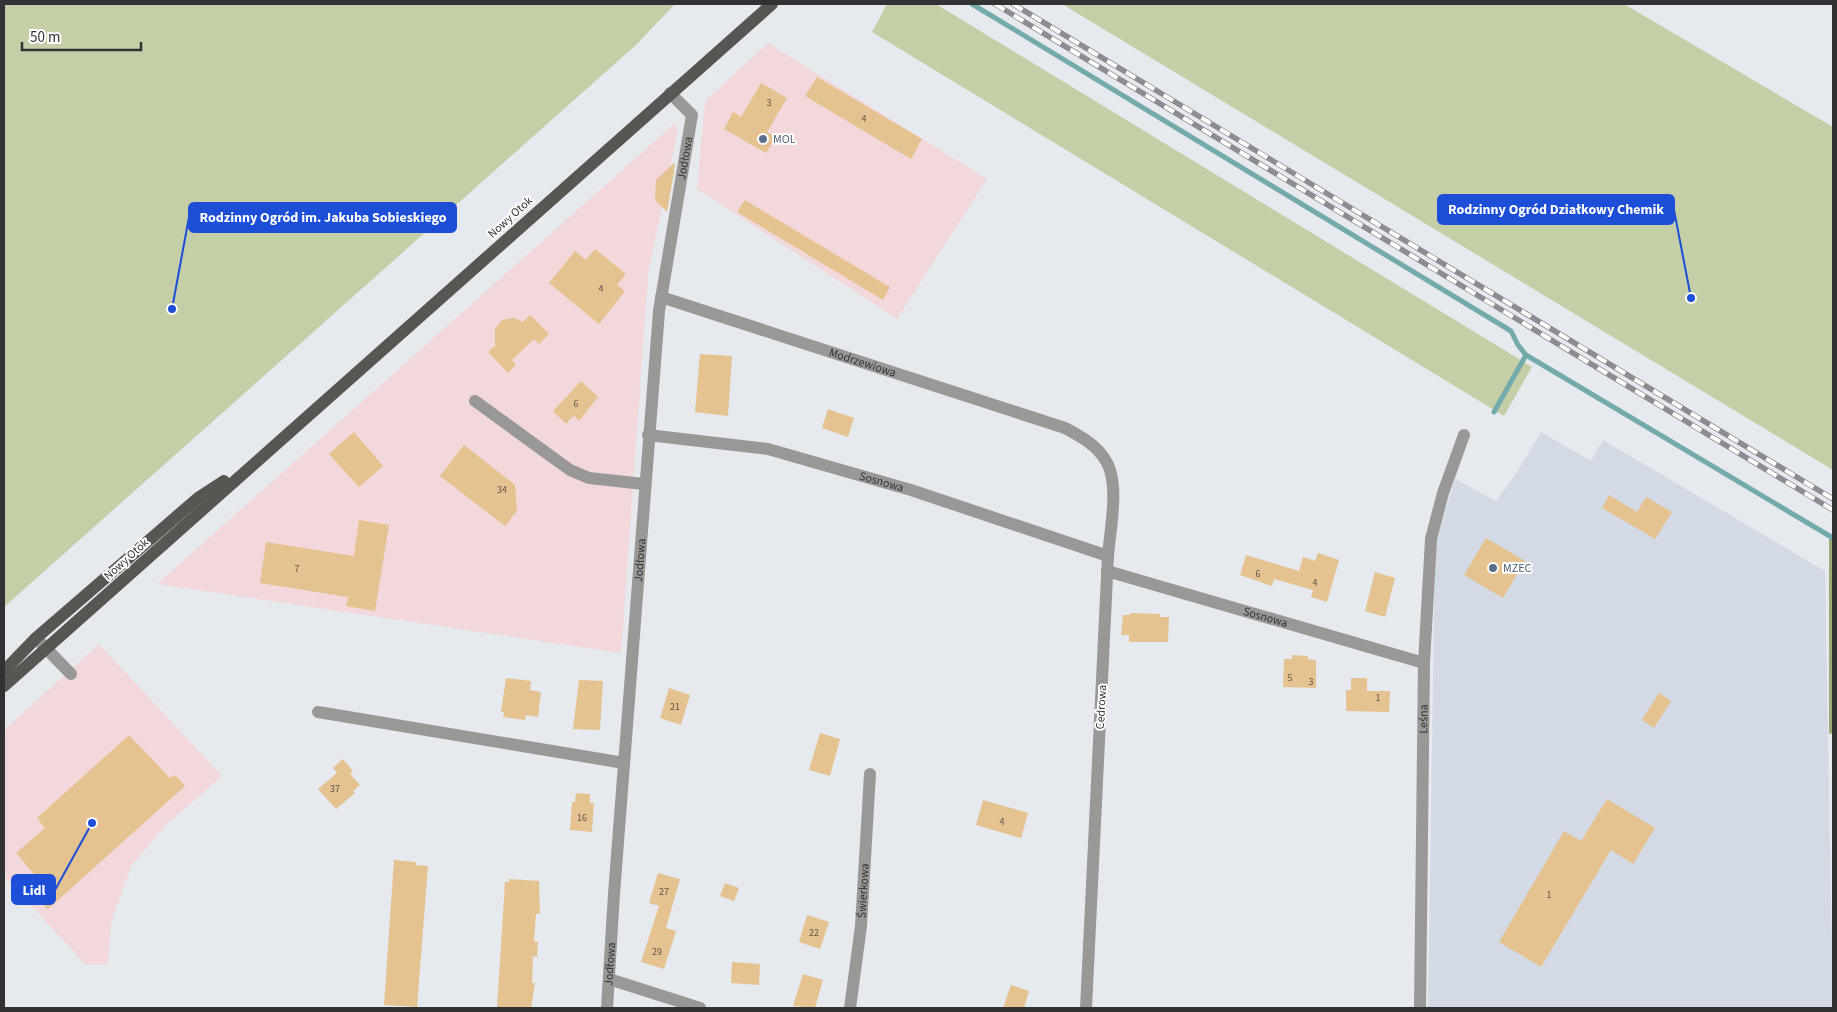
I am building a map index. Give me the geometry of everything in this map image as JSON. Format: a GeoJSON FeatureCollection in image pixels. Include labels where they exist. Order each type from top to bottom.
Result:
{"type":"FeatureCollection","features":[{"type":"Feature","properties":{"kind":"main road","name":"Nowy Otok"},"geometry":{"type":"LineString","coordinates":[[4,686],[772,4]]}},
{"type":"Feature","properties":{"kind":"main road","name":"Nowy Otok"},"geometry":{"type":"LineString","coordinates":[[4,671],[36,638],[198,498],[267,452]]}},
{"type":"Feature","properties":{"kind":"street","name":"Jodłowa"},"geometry":{"type":"LineString","coordinates":[[607,1008],[644,484],[661,297],[692,115],[670,93]]}},
{"type":"Feature","properties":{"kind":"street","name":"Modrzewiowa"},"geometry":{"type":"LineString","coordinates":[[661,297],[1064,428]]}},
{"type":"Feature","properties":{"kind":"street"},"geometry":{"type":"LineString","coordinates":[[476,401],[570,470],[589,478],[644,484]]}},
{"type":"Feature","properties":{"kind":"street","name":"Cedrowa"},"geometry":{"type":"LineString","coordinates":[[1064,428],[1089,442],[1106,461],[1112,479],[1113,497],[1107,571],[1086,1008]]}},
{"type":"Feature","properties":{"kind":"street","name":"Sosnowa"},"geometry":{"type":"LineString","coordinates":[[648,435],[768,449],[911,490],[1108,556]]}},
{"type":"Feature","properties":{"kind":"street","name":"Leśna"},"geometry":{"type":"LineString","coordinates":[[1420,1008],[1424,663],[1431,539],[1443,493],[1464,435]]}},
{"type":"Feature","properties":{"kind":"street","name":"Sosnowa"},"geometry":{"type":"LineString","coordinates":[[1107,571],[1424,663]]}},
{"type":"Feature","properties":{"kind":"street"},"geometry":{"type":"LineString","coordinates":[[36,638],[71,674]]}},
{"type":"Feature","properties":{"kind":"street"},"geometry":{"type":"LineString","coordinates":[[318,712],[624,763]]}},
{"type":"Feature","properties":{"kind":"street","name":"Świerkowa"},"geometry":{"type":"LineString","coordinates":[[850,1008],[861,926],[870,774]]}},
{"type":"Feature","properties":{"kind":"street"},"geometry":{"type":"LineString","coordinates":[[609,980],[700,1008]]}},
{"type":"Feature","properties":{"kind":"shaded area"},"geometry":{"type":"Polygon","coordinates":[[[768,43],[987,179],[897,319],[697,189],[705,101],[768,43]]]}},
{"type":"Feature","properties":{"kind":"shaded area"},"geometry":{"type":"Polygon","coordinates":[[[675,123],[678,129],[648,275],[621,653],[157,584],[675,123]]]}},
{"type":"Feature","properties":{"kind":"shaded area"},"geometry":{"type":"Polygon","coordinates":[[[1541,432],[1591,461],[1603,440],[1825,571],[1833,1008],[1428,1008],[1435,547],[1455,479],[1496,501],[1517,472],[1541,432]]]}},
{"type":"Feature","properties":{"kind":"shaded area"},"geometry":{"type":"Polygon","coordinates":[[[99,644],[222,776],[165,826],[131,866],[111,923],[108,964],[86,965],[4,876],[4,730],[99,644]]]}},
{"type":"Feature","properties":{"kind":"green space"},"geometry":{"type":"Polygon","coordinates":[[[4,4],[675,4],[636,45],[4,607],[4,4]]]}},
{"type":"Feature","properties":{"kind":"green space"},"geometry":{"type":"Polygon","coordinates":[[[887,4],[936,4],[1532,367],[1504,416],[872,32],[887,4]]]}},
{"type":"Feature","properties":{"kind":"green space"},"geometry":{"type":"Polygon","coordinates":[[[1062,4],[1624,4],[1833,127],[1833,470],[1062,4]]]}},
{"type":"Feature","properties":{"kind":"green space"},"geometry":{"type":"Polygon","coordinates":[[[1829,538],[1833,540],[1833,733],[1829,734],[1829,538]]]}},
{"type":"Feature","properties":{"kind":"building"},"geometry":{"type":"Polygon","coordinates":[[[817,77],[922,139],[911,159],[805,96],[817,77]]]}},
{"type":"Feature","properties":{"kind":"building"},"geometry":{"type":"Polygon","coordinates":[[[761,83],[787,98],[767,132],[776,137],[766,153],[724,129],[733,112],[741,117],[761,83]]]}},
{"type":"Feature","properties":{"kind":"building"},"geometry":{"type":"Polygon","coordinates":[[[675,162],[667,212],[655,200],[656,180],[675,162]]]}},
{"type":"Feature","properties":{"kind":"building"},"geometry":{"type":"Polygon","coordinates":[[[745,200],[890,287],[883,300],[737,212],[745,200]]]}},
{"type":"Feature","properties":{"kind":"building"},"geometry":{"type":"Polygon","coordinates":[[[595,249],[626,274],[617,285],[625,291],[599,324],[549,283],[575,251],[586,260],[595,249]]]}},
{"type":"Feature","properties":{"kind":"building"},"geometry":{"type":"Polygon","coordinates":[[[530,315],[549,334],[539,344],[534,339],[512,360],[516,365],[508,373],[488,352],[495,346],[495,329],[502,320],[514,318],[523,322],[530,315]]]}},
{"type":"Feature","properties":{"kind":"building"},"geometry":{"type":"Polygon","coordinates":[[[700,354],[732,356],[728,416],[695,412],[700,354]]]}},
{"type":"Feature","properties":{"kind":"building"},"geometry":{"type":"Polygon","coordinates":[[[581,381],[598,397],[579,421],[574,415],[566,424],[553,411],[581,381]]]}},
{"type":"Feature","properties":{"kind":"building"},"geometry":{"type":"Polygon","coordinates":[[[828,409],[854,418],[848,437],[822,428],[828,409]]]}},
{"type":"Feature","properties":{"kind":"building"},"geometry":{"type":"Polygon","coordinates":[[[354,432],[383,466],[359,487],[329,454],[354,432]]]}},
{"type":"Feature","properties":{"kind":"building"},"geometry":{"type":"Polygon","coordinates":[[[464,445],[515,485],[517,511],[505,526],[440,476],[464,445]]]}},
{"type":"Feature","properties":{"kind":"building"},"geometry":{"type":"Polygon","coordinates":[[[1609,495],[1637,512],[1646,497],[1672,512],[1655,539],[1602,508],[1609,495]]]}},
{"type":"Feature","properties":{"kind":"building"},"geometry":{"type":"Polygon","coordinates":[[[359,520],[389,525],[375,611],[346,606],[348,597],[260,583],[266,542],[354,556],[359,520]]]}},
{"type":"Feature","properties":{"kind":"building"},"geometry":{"type":"Polygon","coordinates":[[[1486,538],[1525,561],[1503,598],[1464,575],[1486,538]]]}},
{"type":"Feature","properties":{"kind":"building"},"geometry":{"type":"Polygon","coordinates":[[[1318,553],[1339,560],[1327,602],[1311,597],[1313,590],[1274,579],[1272,586],[1240,575],[1246,555],[1299,571],[1303,557],[1315,561],[1318,553]]]}},
{"type":"Feature","properties":{"kind":"building"},"geometry":{"type":"Polygon","coordinates":[[[1375,572],[1395,578],[1385,617],[1365,611],[1375,572]]]}},
{"type":"Feature","properties":{"kind":"building"},"geometry":{"type":"Polygon","coordinates":[[[1130,613],[1160,614],[1160,617],[1169,617],[1168,642],[1129,642],[1129,635],[1121,635],[1123,615],[1130,615],[1130,613]]]}},
{"type":"Feature","properties":{"kind":"building"},"geometry":{"type":"Polygon","coordinates":[[[1292,655],[1308,656],[1308,659],[1316,660],[1316,688],[1283,687],[1284,659],[1292,659],[1292,655]]]}},
{"type":"Feature","properties":{"kind":"building"},"geometry":{"type":"Polygon","coordinates":[[[506,678],[531,681],[530,690],[541,692],[538,717],[526,715],[525,720],[503,717],[504,712],[501,712],[506,678]]]}},
{"type":"Feature","properties":{"kind":"building"},"geometry":{"type":"Polygon","coordinates":[[[1351,678],[1367,678],[1367,691],[1390,691],[1389,712],[1346,711],[1346,690],[1351,690],[1351,678]]]}},
{"type":"Feature","properties":{"kind":"building"},"geometry":{"type":"Polygon","coordinates":[[[579,680],[603,681],[600,730],[573,729],[579,680]]]}},
{"type":"Feature","properties":{"kind":"building"},"geometry":{"type":"Polygon","coordinates":[[[669,688],[690,695],[681,725],[660,718],[669,688]]]}},
{"type":"Feature","properties":{"kind":"building"},"geometry":{"type":"Polygon","coordinates":[[[1659,693],[1671,701],[1654,728],[1642,720],[1659,693]]]}},
{"type":"Feature","properties":{"kind":"building"},"geometry":{"type":"Polygon","coordinates":[[[820,733],[840,739],[830,776],[809,770],[820,733]]]}},
{"type":"Feature","properties":{"kind":"building"},"geometry":{"type":"Polygon","coordinates":[[[129,735],[170,778],[175,775],[185,786],[48,909],[29,891],[40,881],[16,853],[45,828],[37,818],[129,735]]]}},
{"type":"Feature","properties":{"kind":"building"},"geometry":{"type":"Polygon","coordinates":[[[343,759],[353,771],[350,774],[360,785],[353,791],[355,793],[336,809],[318,789],[337,773],[333,768],[343,759]]]}},
{"type":"Feature","properties":{"kind":"building"},"geometry":{"type":"Polygon","coordinates":[[[576,793],[590,794],[590,803],[594,803],[592,832],[570,830],[572,802],[575,802],[576,793]]]}},
{"type":"Feature","properties":{"kind":"building"},"geometry":{"type":"Polygon","coordinates":[[[1607,799],[1655,828],[1633,864],[1611,850],[1541,967],[1499,942],[1564,831],[1581,841],[1607,799]]]}},
{"type":"Feature","properties":{"kind":"building"},"geometry":{"type":"Polygon","coordinates":[[[983,800],[1028,813],[1021,838],[976,825],[983,800]]]}},
{"type":"Feature","properties":{"kind":"building"},"geometry":{"type":"Polygon","coordinates":[[[394,860],[416,862],[416,865],[428,866],[417,1007],[384,1005],[394,860]]]}},
{"type":"Feature","properties":{"kind":"building"},"geometry":{"type":"Polygon","coordinates":[[[658,873],[680,879],[666,928],[676,931],[664,969],[641,962],[659,906],[649,903],[658,873]]]}},
{"type":"Feature","properties":{"kind":"building"},"geometry":{"type":"Polygon","coordinates":[[[509,879],[539,881],[540,914],[536,914],[534,941],[538,942],[537,957],[533,956],[532,983],[535,983],[531,1008],[497,1008],[505,882],[509,882],[509,879]]]}},
{"type":"Feature","properties":{"kind":"building"},"geometry":{"type":"Polygon","coordinates":[[[725,883],[739,888],[734,901],[720,896],[725,883]]]}},
{"type":"Feature","properties":{"kind":"building"},"geometry":{"type":"Polygon","coordinates":[[[807,915],[829,922],[820,949],[799,942],[807,915]]]}},
{"type":"Feature","properties":{"kind":"building"},"geometry":{"type":"Polygon","coordinates":[[[732,962],[760,964],[759,985],[731,983],[732,962]]]}},
{"type":"Feature","properties":{"kind":"building"},"geometry":{"type":"Polygon","coordinates":[[[803,974],[823,980],[815,1008],[793,1006],[803,974]]]}},
{"type":"Feature","properties":{"kind":"building"},"geometry":{"type":"Polygon","coordinates":[[[1011,985],[1029,991],[1024,1008],[1003,1008],[1011,985]]]}},
{"type":"Feature","properties":{"kind":"waterway"},"geometry":{"type":"LineString","coordinates":[[972,4],[1511,331],[1526,355],[1833,538]]}},
{"type":"Feature","properties":{"kind":"waterway"},"geometry":{"type":"LineString","coordinates":[[1494,412],[1526,355]]}},
{"type":"Feature","properties":{"kind":"railway"},"geometry":{"type":"LineString","coordinates":[[995,4],[1833,510]]}},
{"type":"Feature","properties":{"kind":"railway"},"geometry":{"type":"LineString","coordinates":[[1013,4],[1833,499]]}},
{"type":"Feature","properties":{"kind":"place","name":"MOL"},"geometry":{"type":"Point","coordinates":[763,139]}},
{"type":"Feature","properties":{"kind":"place","name":"Rodzinny Ogród Działkowy Chemik"},"geometry":{"type":"Point","coordinates":[1691,298]}},
{"type":"Feature","properties":{"kind":"place","name":"Rodzinny Ogród im. Jakuba Sobieskiego"},"geometry":{"type":"Point","coordinates":[172,309]}},
{"type":"Feature","properties":{"kind":"place","name":"MZEC"},"geometry":{"type":"Point","coordinates":[1493,568]}},
{"type":"Feature","properties":{"kind":"place","name":"Lidl"},"geometry":{"type":"Point","coordinates":[92,823]}}]}
